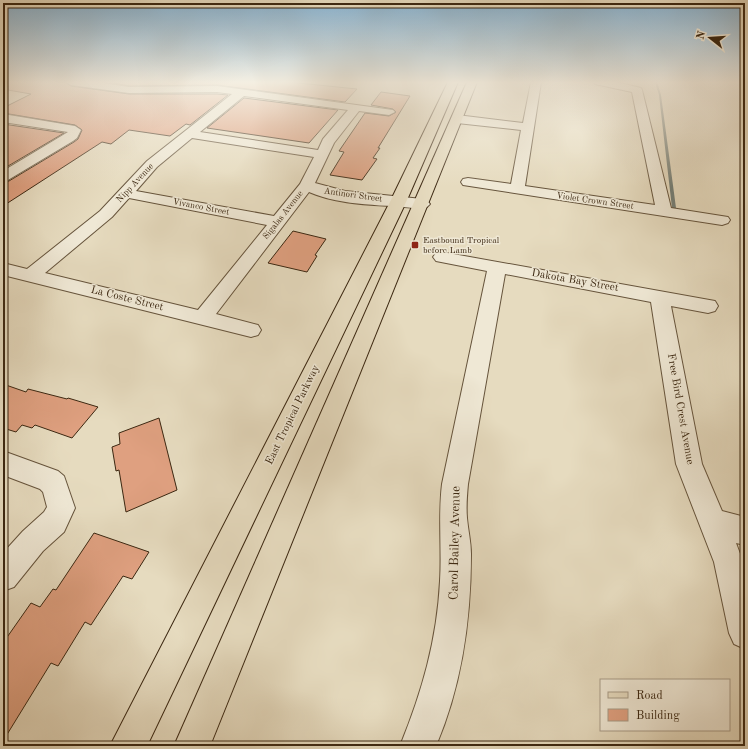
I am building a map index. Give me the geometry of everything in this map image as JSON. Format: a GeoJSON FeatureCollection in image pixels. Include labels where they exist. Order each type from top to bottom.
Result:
{"type":"FeatureCollection","features":[{"type":"Feature","properties":{"kind":"main road","name":"East Tropical Parkway"},"geometry":{"type":"LineString","coordinates":[[128,746],[398,200],[437,117]]}},
{"type":"Feature","properties":{"kind":"main road"},"geometry":{"type":"LineString","coordinates":[[192,746],[457,119]]}},
{"type":"Feature","properties":{"kind":"street","name":"Nipp Avenue"},"geometry":{"type":"LineString","coordinates":[[30,276],[106,214],[143,172],[211,117]]}},
{"type":"Feature","properties":{"kind":"street","name":"Sigalas Avenue"},"geometry":{"type":"LineString","coordinates":[[203,318],[306,185],[328,142],[348,117]]}},
{"type":"Feature","properties":{"kind":"street"},"geometry":{"type":"LineString","coordinates":[[517,190],[530,117]]}},
{"type":"Feature","properties":{"kind":"street"},"geometry":{"type":"LineString","coordinates":[[643,117],[664,211]]}},
{"type":"Feature","properties":{"kind":"street"},"geometry":{"type":"LineString","coordinates":[[3,118],[74,130],[74,133],[69,138],[3,177]]}},
{"type":"Feature","properties":{"kind":"street"},"geometry":{"type":"LineString","coordinates":[[457,119],[528,127]]}},
{"type":"Feature","properties":{"kind":"street"},"geometry":{"type":"LineString","coordinates":[[190,134],[321,154]]}},
{"type":"Feature","properties":{"kind":"street","name":"Violet Crown Street"},"geometry":{"type":"LineString","coordinates":[[468,182],[722,220]]}},
{"type":"Feature","properties":{"kind":"street","name":"Antinori Street"},"geometry":{"type":"LineString","coordinates":[[306,185],[314,190],[326,192],[364,198],[398,200],[422,204]]}},
{"type":"Feature","properties":{"kind":"street","name":"Vivanco Street"},"geometry":{"type":"LineString","coordinates":[[125,193],[278,222]]}},
{"type":"Feature","properties":{"kind":"street","name":"Dakota Bay Street"},"geometry":{"type":"LineString","coordinates":[[442,257],[708,306]]}},
{"type":"Feature","properties":{"kind":"street","name":"Carol Bailey Avenue"},"geometry":{"type":"LineString","coordinates":[[418,746],[439,687],[450,637],[455,595],[456,565],[453,518],[455,484],[497,267]]}},
{"type":"Feature","properties":{"kind":"street","name":"La Coste Street"},"geometry":{"type":"LineString","coordinates":[[3,269],[251,330]]}},
{"type":"Feature","properties":{"kind":"street","name":"Free Bird Crest Avenue"},"geometry":{"type":"LineString","coordinates":[[660,297],[689,464],[729,562],[745,633]]}},
{"type":"Feature","properties":{"kind":"street"},"geometry":{"type":"LineString","coordinates":[[3,463],[49,480],[55,485],[61,508],[54,522],[33,541],[3,576]]}},
{"type":"Feature","properties":{"kind":"street"},"geometry":{"type":"LineString","coordinates":[[713,523],[745,531]]}},
{"type":"Feature","properties":{"kind":"building"},"geometry":{"type":"Polygon","coordinates":[[[27,117],[200,117],[190,125],[186,124],[170,136],[129,130],[111,144],[102,142],[3,206],[3,182],[9,181],[78,139],[82,130],[75,125],[27,117]]]}},
{"type":"Feature","properties":{"kind":"building"},"geometry":{"type":"Polygon","coordinates":[[[221,117],[332,117],[309,143],[207,128],[221,117]]]}},
{"type":"Feature","properties":{"kind":"building"},"geometry":{"type":"Polygon","coordinates":[[[362,117],[397,117],[373,158],[377,159],[362,180],[330,175],[344,152],[339,151],[362,117]]]}},
{"type":"Feature","properties":{"kind":"building"},"geometry":{"type":"Polygon","coordinates":[[[3,124],[64,133],[3,169],[3,124]]]}},
{"type":"Feature","properties":{"kind":"building"},"geometry":{"type":"Polygon","coordinates":[[[293,231],[326,239],[315,255],[317,256],[307,272],[268,263],[293,231]]]}},
{"type":"Feature","properties":{"kind":"building"},"geometry":{"type":"Polygon","coordinates":[[[3,384],[26,392],[28,389],[68,398],[98,407],[72,438],[35,425],[32,428],[22,425],[16,432],[3,428],[3,384]]]}},
{"type":"Feature","properties":{"kind":"building"},"geometry":{"type":"Polygon","coordinates":[[[159,418],[177,490],[126,512],[119,470],[116,471],[112,447],[120,444],[119,433],[159,418]]]}},
{"type":"Feature","properties":{"kind":"building"},"geometry":{"type":"Polygon","coordinates":[[[94,533],[149,552],[132,579],[123,576],[91,625],[85,622],[58,666],[51,663],[3,741],[3,643],[31,603],[40,607],[53,589],[56,590],[94,533]]]}},
{"type":"Feature","properties":{"kind":"waterway"},"geometry":{"type":"LineString","coordinates":[[663,117],[674,208]]}},
{"type":"Feature","properties":{"kind":"place","name":"Eastbound Tropical before Lamb"},"geometry":{"type":"Point","coordinates":[415,245]}}]}
